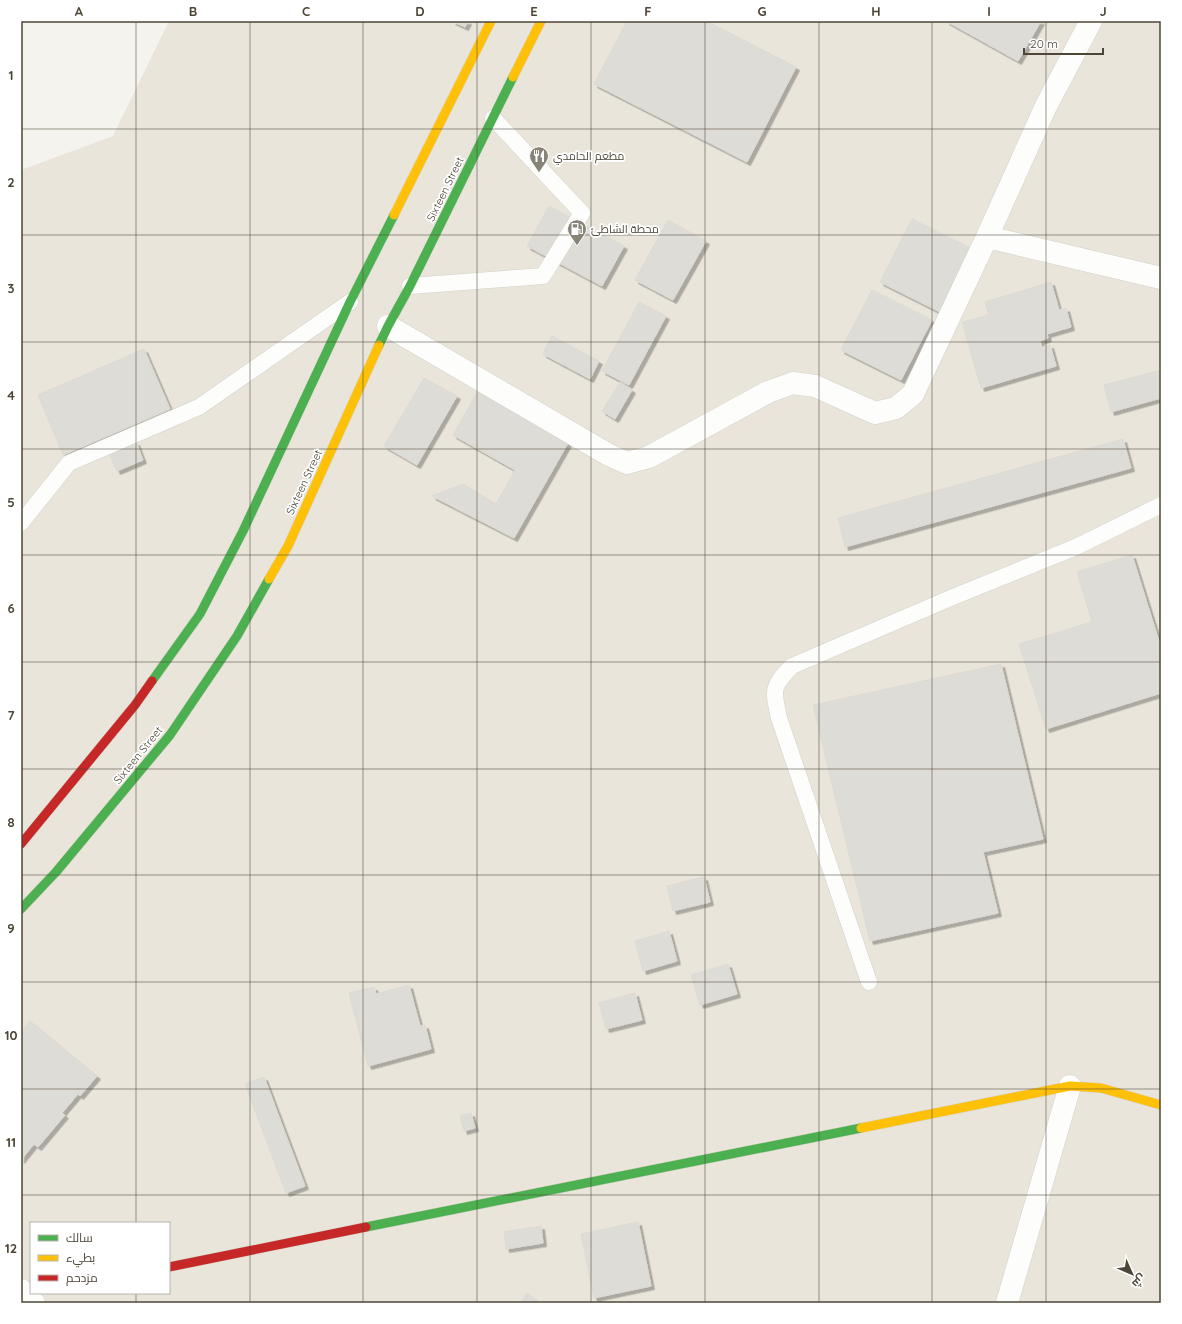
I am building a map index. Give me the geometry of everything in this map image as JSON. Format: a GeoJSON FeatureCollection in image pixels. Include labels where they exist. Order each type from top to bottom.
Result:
{"type":"FeatureCollection","features":[{"type":"Feature","properties":{"kind":"main road"},"geometry":{"type":"LineString","coordinates":[[21,844],[135,705],[200,614],[243,531],[350,302],[491,21]]}},
{"type":"Feature","properties":{"kind":"main road","name":"Sixteen Street"},"geometry":{"type":"LineString","coordinates":[[21,909],[56,872],[170,735],[237,636],[288,546],[388,326],[410,286],[541,21]]}},
{"type":"Feature","properties":{"kind":"main road"},"geometry":{"type":"LineString","coordinates":[[170,1267],[1070,1086],[1101,1088],[1161,1104]]}},
{"type":"Feature","properties":{"kind":"street"},"geometry":{"type":"LineString","coordinates":[[388,326],[609,455],[627,463],[649,457],[768,392],[793,383],[815,386],[875,413],[896,408],[913,394],[988,237],[1046,106],[1091,21]]}},
{"type":"Feature","properties":{"kind":"street"},"geometry":{"type":"LineString","coordinates":[[988,237],[1161,278]]}},
{"type":"Feature","properties":{"kind":"street"},"geometry":{"type":"LineString","coordinates":[[1007,1303],[1070,1086]]}},
{"type":"Feature","properties":{"kind":"lane"},"geometry":{"type":"LineString","coordinates":[[410,286],[543,276],[582,213],[493,118]]}},
{"type":"Feature","properties":{"kind":"lane"},"geometry":{"type":"LineString","coordinates":[[21,523],[69,463],[199,407],[350,302]]}},
{"type":"Feature","properties":{"kind":"lane"},"geometry":{"type":"LineString","coordinates":[[869,982],[779,718],[774,696],[778,680],[792,666],[953,596],[1076,547],[1161,505]]}},
{"type":"Feature","properties":{"kind":"shaded area"},"geometry":{"type":"Polygon","coordinates":[[[169,21],[1161,21],[1161,1303],[21,1303],[21,170],[113,136],[169,21]]]}},
{"type":"Feature","properties":{"kind":"building"},"geometry":{"type":"Polygon","coordinates":[[[452,21],[468,21],[465,27],[452,21]]]}},
{"type":"Feature","properties":{"kind":"building"},"geometry":{"type":"Polygon","coordinates":[[[627,21],[706,21],[796,67],[747,162],[594,84],[627,21]]]}},
{"type":"Feature","properties":{"kind":"building"},"geometry":{"type":"Polygon","coordinates":[[[946,21],[1041,21],[1018,61],[946,21]]]}},
{"type":"Feature","properties":{"kind":"building"},"geometry":{"type":"Polygon","coordinates":[[[549,206],[624,246],[602,286],[527,246],[549,206]]]}},
{"type":"Feature","properties":{"kind":"building"},"geometry":{"type":"Polygon","coordinates":[[[912,219],[972,249],[940,312],[880,282],[912,219]]]}},
{"type":"Feature","properties":{"kind":"building"},"geometry":{"type":"Polygon","coordinates":[[[668,220],[706,241],[673,300],[635,280],[668,220]]]}},
{"type":"Feature","properties":{"kind":"building"},"geometry":{"type":"Polygon","coordinates":[[[1051,282],[1059,310],[1066,308],[1071,327],[1047,334],[1048,338],[1040,341],[1042,347],[1050,345],[1056,366],[981,388],[962,322],[989,315],[985,302],[1051,282]]]}},
{"type":"Feature","properties":{"kind":"building"},"geometry":{"type":"Polygon","coordinates":[[[872,290],[932,320],[901,380],[841,350],[872,290]]]}},
{"type":"Feature","properties":{"kind":"building"},"geometry":{"type":"Polygon","coordinates":[[[639,302],[666,316],[629,385],[602,371],[639,302]]]}},
{"type":"Feature","properties":{"kind":"building"},"geometry":{"type":"Polygon","coordinates":[[[552,336],[599,361],[590,379],[543,354],[552,336]]]}},
{"type":"Feature","properties":{"kind":"building"},"geometry":{"type":"Polygon","coordinates":[[[144,349],[170,409],[63,455],[38,395],[144,349]]]}},
{"type":"Feature","properties":{"kind":"building"},"geometry":{"type":"Polygon","coordinates":[[[1161,370],[1161,398],[1111,412],[1104,385],[1161,370]]]}},
{"type":"Feature","properties":{"kind":"building"},"geometry":{"type":"Polygon","coordinates":[[[424,378],[457,396],[417,465],[384,446],[424,378]]]}},
{"type":"Feature","properties":{"kind":"building"},"geometry":{"type":"Polygon","coordinates":[[[620,382],[632,390],[615,419],[602,411],[620,382]]]}},
{"type":"Feature","properties":{"kind":"building"},"geometry":{"type":"Polygon","coordinates":[[[478,391],[568,443],[514,538],[432,496],[463,484],[496,504],[515,470],[453,435],[478,391]]]}},
{"type":"Feature","properties":{"kind":"building"},"geometry":{"type":"Polygon","coordinates":[[[1123,439],[1131,468],[845,547],[838,518],[1123,439]]]}},
{"type":"Feature","properties":{"kind":"building"},"geometry":{"type":"Polygon","coordinates":[[[136,442],[143,460],[117,471],[109,453],[136,442]]]}},
{"type":"Feature","properties":{"kind":"building"},"geometry":{"type":"Polygon","coordinates":[[[1132,555],[1161,648],[1161,693],[1046,729],[1019,644],[1092,622],[1077,572],[1132,555]]]}},
{"type":"Feature","properties":{"kind":"building"},"geometry":{"type":"Polygon","coordinates":[[[1001,664],[1043,839],[983,852],[998,913],[870,941],[813,705],[1001,664]]]}},
{"type":"Feature","properties":{"kind":"building"},"geometry":{"type":"Polygon","coordinates":[[[704,877],[710,902],[673,911],[667,886],[704,877]]]}},
{"type":"Feature","properties":{"kind":"building"},"geometry":{"type":"Polygon","coordinates":[[[669,931],[677,961],[643,971],[635,941],[669,931]]]}},
{"type":"Feature","properties":{"kind":"building"},"geometry":{"type":"Polygon","coordinates":[[[728,964],[737,994],[700,1005],[691,975],[728,964]]]}},
{"type":"Feature","properties":{"kind":"building"},"geometry":{"type":"Polygon","coordinates":[[[409,985],[420,1026],[425,1025],[431,1049],[368,1066],[349,993],[374,987],[376,994],[409,985]]]}},
{"type":"Feature","properties":{"kind":"building"},"geometry":{"type":"Polygon","coordinates":[[[635,993],[642,1020],[606,1029],[599,1003],[635,993]]]}},
{"type":"Feature","properties":{"kind":"building"},"geometry":{"type":"Polygon","coordinates":[[[30,1021],[97,1076],[80,1096],[78,1094],[62,1113],[65,1115],[38,1147],[34,1144],[21,1160],[21,1032],[30,1021]]]}},
{"type":"Feature","properties":{"kind":"building"},"geometry":{"type":"Polygon","coordinates":[[[264,1077],[305,1186],[286,1193],[245,1084],[264,1077]]]}},
{"type":"Feature","properties":{"kind":"building"},"geometry":{"type":"Polygon","coordinates":[[[471,1113],[475,1128],[464,1131],[460,1116],[471,1113]]]}},
{"type":"Feature","properties":{"kind":"building"},"geometry":{"type":"Polygon","coordinates":[[[638,1222],[651,1286],[594,1298],[581,1234],[638,1222]]]}},
{"type":"Feature","properties":{"kind":"building"},"geometry":{"type":"Polygon","coordinates":[[[541,1226],[543,1243],[506,1249],[504,1232],[541,1226]]]}},
{"type":"Feature","properties":{"kind":"building"},"geometry":{"type":"Polygon","coordinates":[[[527,1293],[540,1303],[521,1303],[527,1293]]]}},
{"type":"Feature","properties":{"kind":"traffic: fast"},"geometry":{"type":"LineString","coordinates":[[379,345],[410,286],[513,77]]}},
{"type":"Feature","properties":{"kind":"traffic: fast"},"geometry":{"type":"LineString","coordinates":[[152,681],[200,614],[243,531],[350,302],[394,215]]}},
{"type":"Feature","properties":{"kind":"traffic: fast"},"geometry":{"type":"LineString","coordinates":[[21,909],[56,872],[170,735],[237,636],[269,579]]}},
{"type":"Feature","properties":{"kind":"traffic: fast"},"geometry":{"type":"LineString","coordinates":[[366,1227],[861,1128]]}},
{"type":"Feature","properties":{"kind":"traffic: slow"},"geometry":{"type":"LineString","coordinates":[[394,215],[491,21]]}},
{"type":"Feature","properties":{"kind":"traffic: slow"},"geometry":{"type":"LineString","coordinates":[[513,77],[541,21]]}},
{"type":"Feature","properties":{"kind":"traffic: slow"},"geometry":{"type":"LineString","coordinates":[[269,579],[288,546],[379,345]]}},
{"type":"Feature","properties":{"kind":"traffic: slow"},"geometry":{"type":"LineString","coordinates":[[861,1128],[1070,1086],[1101,1088],[1161,1105]]}},
{"type":"Feature","properties":{"kind":"traffic: jam"},"geometry":{"type":"LineString","coordinates":[[21,844],[135,705],[152,681]]}},
{"type":"Feature","properties":{"kind":"traffic: jam"},"geometry":{"type":"LineString","coordinates":[[170,1267],[366,1227]]}},
{"type":"Feature","properties":{"kind":"place","name":"مطعم الحامدي"},"geometry":{"type":"Point","coordinates":[539,173]}},
{"type":"Feature","properties":{"kind":"place","name":"محطة الشاطئ"},"geometry":{"type":"Point","coordinates":[577,246]}}]}
